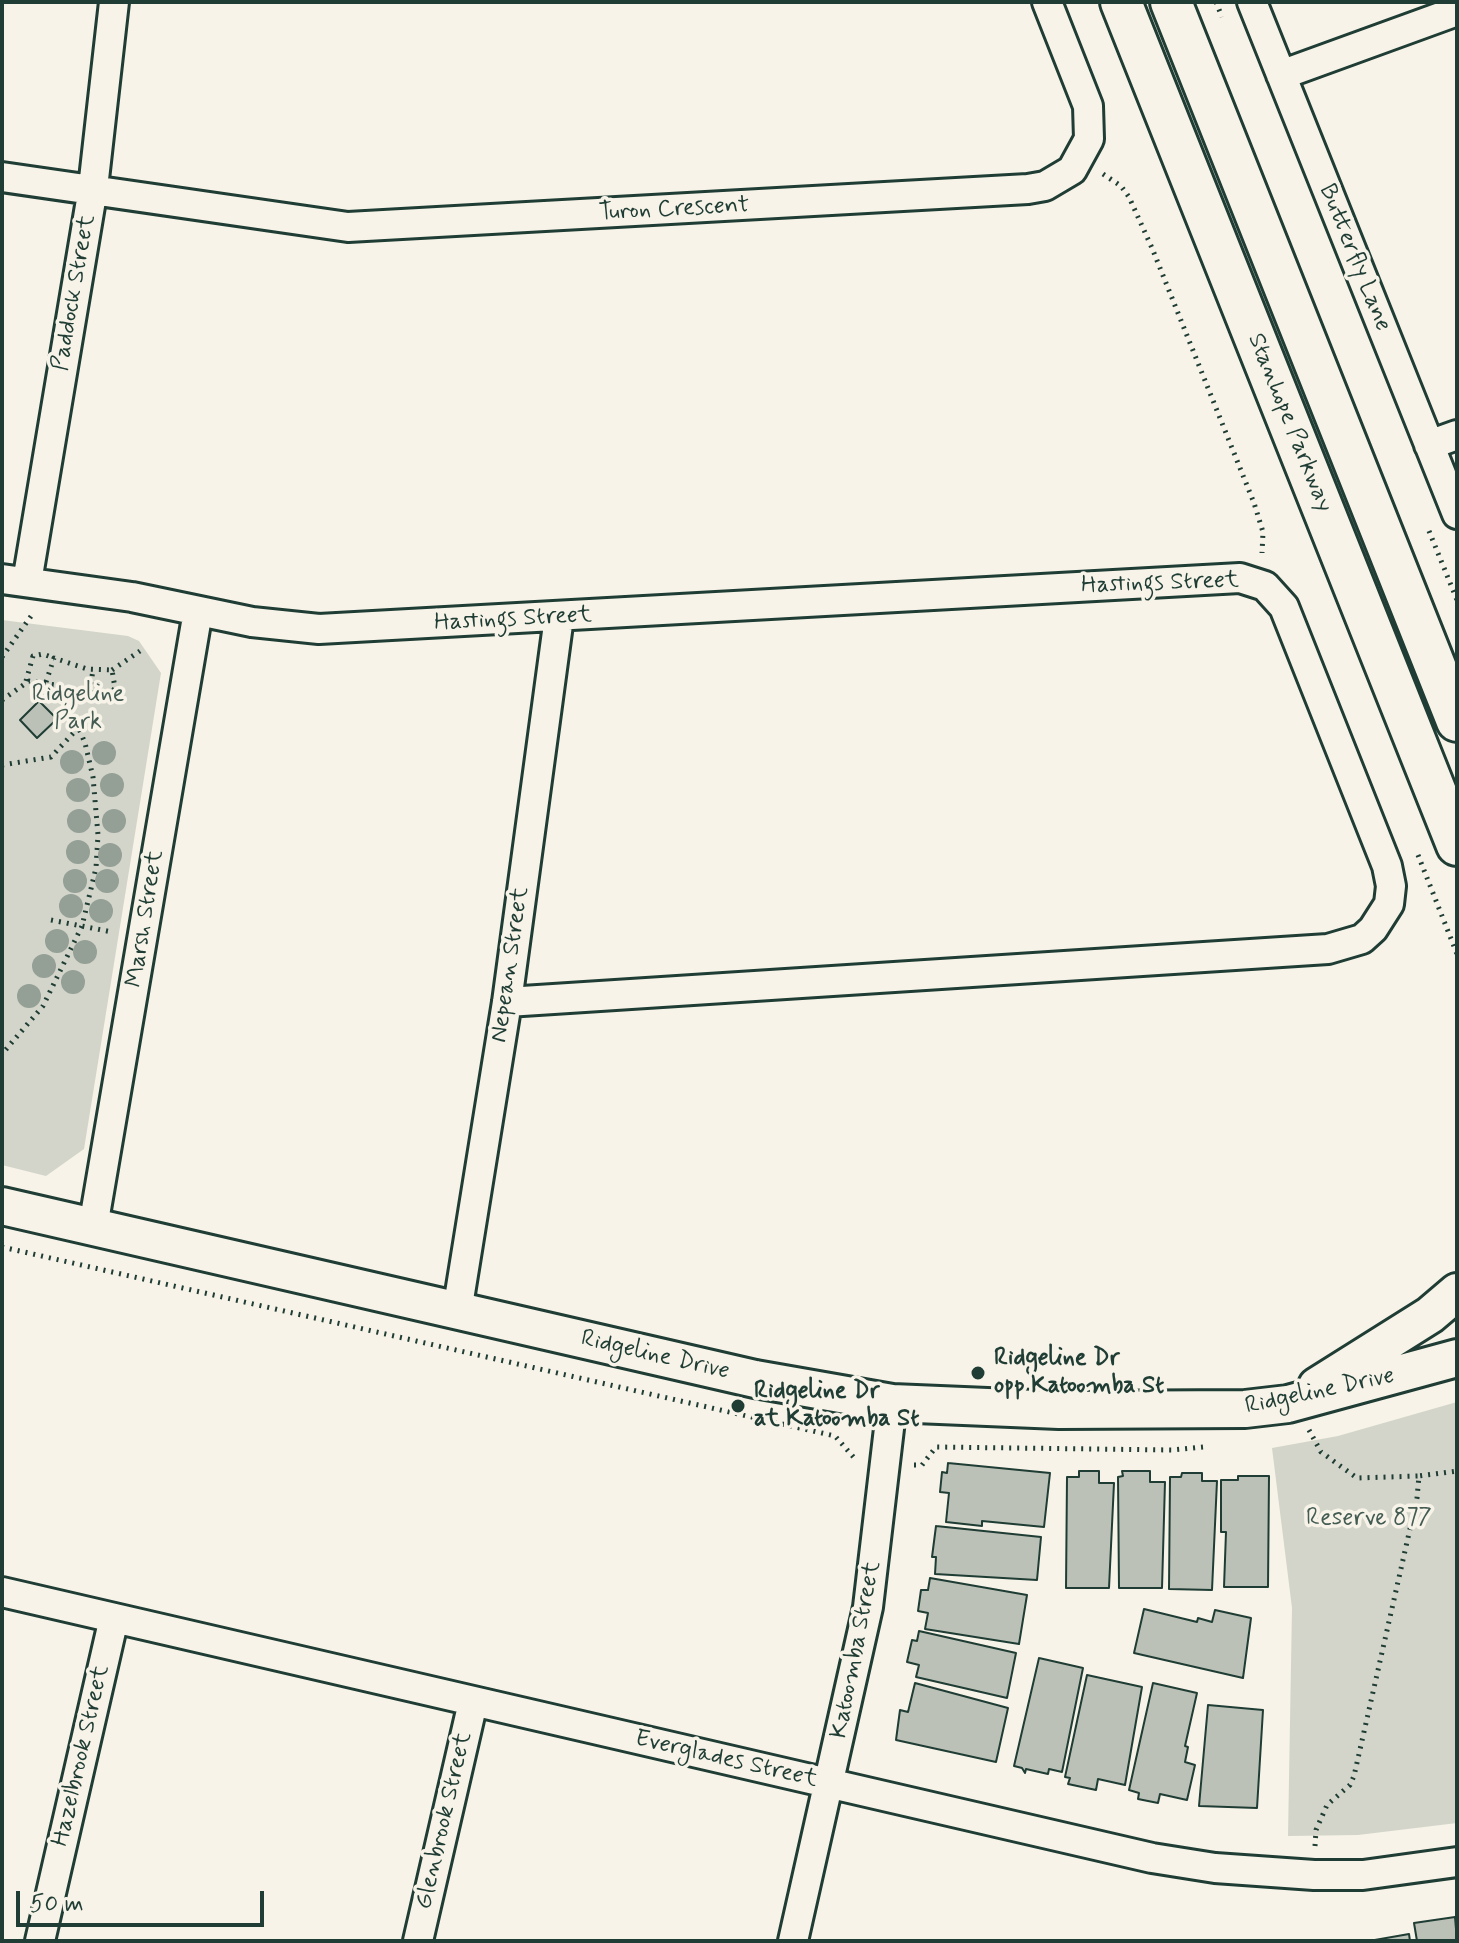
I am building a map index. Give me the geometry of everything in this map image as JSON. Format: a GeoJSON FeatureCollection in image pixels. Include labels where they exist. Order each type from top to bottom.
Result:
{"type":"FeatureCollection","features":[{"type":"Feature","properties":{"kind":"main road","name":"Stanhope Parkway"},"geometry":{"type":"LineString","coordinates":[[1121,2],[1457,845]]}},
{"type":"Feature","properties":{"kind":"main road","name":"Stanhope Parkway"},"geometry":{"type":"LineString","coordinates":[[1171,2],[1457,721]]}},
{"type":"Feature","properties":{"kind":"street","name":"Paddock Street"},"geometry":{"type":"LineString","coordinates":[[27,582],[93,188],[114,2]]}},
{"type":"Feature","properties":{"kind":"street","name":"Turon Crescent"},"geometry":{"type":"LineString","coordinates":[[2,177],[93,188],[311,225],[348,227],[1045,186],[1061,179],[1079,162],[1089,139],[1081,86],[1047,2]]}},
{"type":"Feature","properties":{"kind":"street","name":"Butterfly Lane"},"geometry":{"type":"LineString","coordinates":[[1252,2],[1457,514]]}},
{"type":"Feature","properties":{"kind":"street"},"geometry":{"type":"LineString","coordinates":[[1281,75],[1457,11]]}},
{"type":"Feature","properties":{"kind":"street"},"geometry":{"type":"LineString","coordinates":[[1429,445],[1457,435]]}},
{"type":"Feature","properties":{"kind":"street","name":"Hastings Street"},"geometry":{"type":"LineString","coordinates":[[27,582],[252,622],[319,629],[1225,577],[1253,582],[1275,593],[1284,607],[1387,866],[1391,886],[1389,904],[1382,920],[1362,939],[1328,949],[507,1002]]}},
{"type":"Feature","properties":{"kind":"street","name":"Marsh Street"},"geometry":{"type":"LineString","coordinates":[[93,1227],[198,611]]}},
{"type":"Feature","properties":{"kind":"street","name":"Nepean Street"},"geometry":{"type":"LineString","coordinates":[[457,1312],[507,1002],[559,617]]}},
{"type":"Feature","properties":{"kind":"street","name":"Ridgeline Drive"},"geometry":{"type":"LineString","coordinates":[[2,1206],[794,1387],[892,1403],[1245,1409],[1299,1417],[1457,1358]]}},
{"type":"Feature","properties":{"kind":"street"},"geometry":{"type":"LineString","coordinates":[[1299,1417],[1457,1292]]}},
{"type":"Feature","properties":{"kind":"street","name":"Katoomba Street"},"geometry":{"type":"LineString","coordinates":[[793,1941],[831,1784],[869,1604],[892,1403]]}},
{"type":"Feature","properties":{"kind":"street","name":"Everglades Street"},"geometry":{"type":"LineString","coordinates":[[2,1592],[1152,1858],[1224,1869],[1314,1875],[1363,1875],[1457,1862]]}},
{"type":"Feature","properties":{"kind":"street","name":"Hazelbrook Street"},"geometry":{"type":"LineString","coordinates":[[40,1941],[114,1618]]}},
{"type":"Feature","properties":{"kind":"street","name":"Glenbrook Street"},"geometry":{"type":"LineString","coordinates":[[418,1941],[473,1702]]}},
{"type":"Feature","properties":{"kind":"path"},"geometry":{"type":"LineString","coordinates":[[1099,171],[1115,181],[1129,197],[1152,248],[1254,503],[1263,532],[1261,560]]}},
{"type":"Feature","properties":{"kind":"path"},"geometry":{"type":"LineString","coordinates":[[2,657],[27,582]]}},
{"type":"Feature","properties":{"kind":"path"},"geometry":{"type":"LineString","coordinates":[[2,700],[26,681],[33,656],[43,654],[93,669],[112,670],[140,651]]}},
{"type":"Feature","properties":{"kind":"path"},"geometry":{"type":"LineString","coordinates":[[46,682],[54,658]]}},
{"type":"Feature","properties":{"kind":"path"},"geometry":{"type":"LineString","coordinates":[[90,692],[93,669]]}},
{"type":"Feature","properties":{"kind":"path"},"geometry":{"type":"LineString","coordinates":[[68,701],[78,693],[110,694],[115,688],[112,670]]}},
{"type":"Feature","properties":{"kind":"path"},"geometry":{"type":"LineString","coordinates":[[2,1054],[43,1006],[82,926],[96,868],[98,835],[93,777],[79,727],[68,701],[56,685],[26,681]]}},
{"type":"Feature","properties":{"kind":"path"},"geometry":{"type":"LineString","coordinates":[[2,765],[51,757],[79,727]]}},
{"type":"Feature","properties":{"kind":"path"},"geometry":{"type":"LineString","coordinates":[[51,920],[99,929]]}},
{"type":"Feature","properties":{"kind":"path"},"geometry":{"type":"LineString","coordinates":[[1299,1417],[1321,1452],[1357,1478],[1457,1471]]}},
{"type":"Feature","properties":{"kind":"path"},"geometry":{"type":"LineString","coordinates":[[1314,1875],[1316,1830],[1327,1805],[1350,1785],[1354,1776],[1417,1498],[1419,1476]]}},
{"type":"Feature","properties":{"kind":"green space","name":"Ridgeline Park"},"geometry":{"type":"Polygon","coordinates":[[[2,620],[128,636],[139,641],[161,673],[84,1149],[46,1176],[2,1165],[2,620]]]}},
{"type":"Feature","properties":{"kind":"green space","name":"Reserve 877"},"geometry":{"type":"Polygon","coordinates":[[[1457,1402],[1457,1823],[1358,1835],[1288,1836],[1292,1608],[1272,1448],[1338,1436],[1457,1402]]]}},
{"type":"Feature","properties":{"kind":"building"},"geometry":{"type":"Polygon","coordinates":[[[39,701],[57,719],[37,738],[20,720],[39,701]]]}},
{"type":"Feature","properties":{"kind":"building"},"geometry":{"type":"Polygon","coordinates":[[[948,1463],[1050,1473],[1044,1527],[982,1521],[982,1526],[946,1522],[949,1493],[940,1492],[942,1472],[947,1473],[948,1463]]]}},
{"type":"Feature","properties":{"kind":"building"},"geometry":{"type":"Polygon","coordinates":[[[1079,1471],[1099,1471],[1099,1483],[1114,1483],[1109,1588],[1066,1588],[1067,1477],[1079,1477],[1079,1471]]]}},
{"type":"Feature","properties":{"kind":"building"},"geometry":{"type":"Polygon","coordinates":[[[1122,1471],[1150,1471],[1150,1482],[1165,1482],[1162,1588],[1119,1588],[1118,1477],[1123,1476],[1122,1471]]]}},
{"type":"Feature","properties":{"kind":"building"},"geometry":{"type":"Polygon","coordinates":[[[1182,1473],[1202,1473],[1202,1481],[1217,1481],[1212,1590],[1169,1589],[1170,1477],[1181,1477],[1182,1473]]]}},
{"type":"Feature","properties":{"kind":"building"},"geometry":{"type":"Polygon","coordinates":[[[1238,1476],[1269,1476],[1268,1587],[1224,1587],[1226,1532],[1221,1532],[1221,1480],[1238,1480],[1238,1476]]]}},
{"type":"Feature","properties":{"kind":"building"},"geometry":{"type":"Polygon","coordinates":[[[936,1526],[1041,1537],[1037,1580],[935,1574],[936,1557],[932,1557],[936,1526]]]}},
{"type":"Feature","properties":{"kind":"building"},"geometry":{"type":"Polygon","coordinates":[[[930,1578],[1027,1595],[1019,1644],[925,1629],[928,1613],[918,1611],[921,1590],[928,1590],[930,1578]]]}},
{"type":"Feature","properties":{"kind":"building"},"geometry":{"type":"Polygon","coordinates":[[[1144,1609],[1197,1622],[1198,1618],[1212,1622],[1215,1610],[1251,1618],[1243,1678],[1134,1653],[1144,1609]]]}},
{"type":"Feature","properties":{"kind":"building"},"geometry":{"type":"Polygon","coordinates":[[[919,1631],[1016,1653],[1007,1698],[916,1677],[919,1665],[907,1662],[912,1640],[917,1641],[919,1631]]]}},
{"type":"Feature","properties":{"kind":"building"},"geometry":{"type":"Polygon","coordinates":[[[1039,1658],[1083,1668],[1062,1772],[1049,1769],[1048,1774],[1026,1769],[1025,1773],[1022,1768],[1014,1766],[1039,1658]]]}},
{"type":"Feature","properties":{"kind":"building"},"geometry":{"type":"Polygon","coordinates":[[[1087,1675],[1142,1687],[1125,1785],[1098,1779],[1096,1790],[1068,1784],[1070,1778],[1065,1777],[1087,1675]]]}},
{"type":"Feature","properties":{"kind":"building"},"geometry":{"type":"Polygon","coordinates":[[[915,1683],[1008,1708],[996,1762],[896,1740],[900,1710],[908,1712],[915,1683]]]}},
{"type":"Feature","properties":{"kind":"building"},"geometry":{"type":"Polygon","coordinates":[[[1153,1683],[1197,1693],[1185,1746],[1188,1747],[1185,1762],[1195,1765],[1187,1800],[1160,1794],[1158,1803],[1138,1799],[1139,1793],[1129,1790],[1153,1683]]]}},
{"type":"Feature","properties":{"kind":"building"},"geometry":{"type":"Polygon","coordinates":[[[1208,1705],[1263,1710],[1257,1808],[1199,1806],[1208,1705]]]}},
{"type":"Feature","properties":{"kind":"building"},"geometry":{"type":"Polygon","coordinates":[[[1455,1917],[1457,1941],[1417,1941],[1414,1923],[1455,1917]]]}},
{"type":"Feature","properties":{"kind":"building"},"geometry":{"type":"Polygon","coordinates":[[[1409,1934],[1410,1941],[1369,1941],[1409,1934]]]}},
{"type":"Feature","properties":{"kind":"place","name":"Ridgeline Dr opp Katoomba St"},"geometry":{"type":"Point","coordinates":[978,1373]}},
{"type":"Feature","properties":{"kind":"place","name":"Ridgeline Dr at Katoomba St"},"geometry":{"type":"Point","coordinates":[738,1406]}}]}
